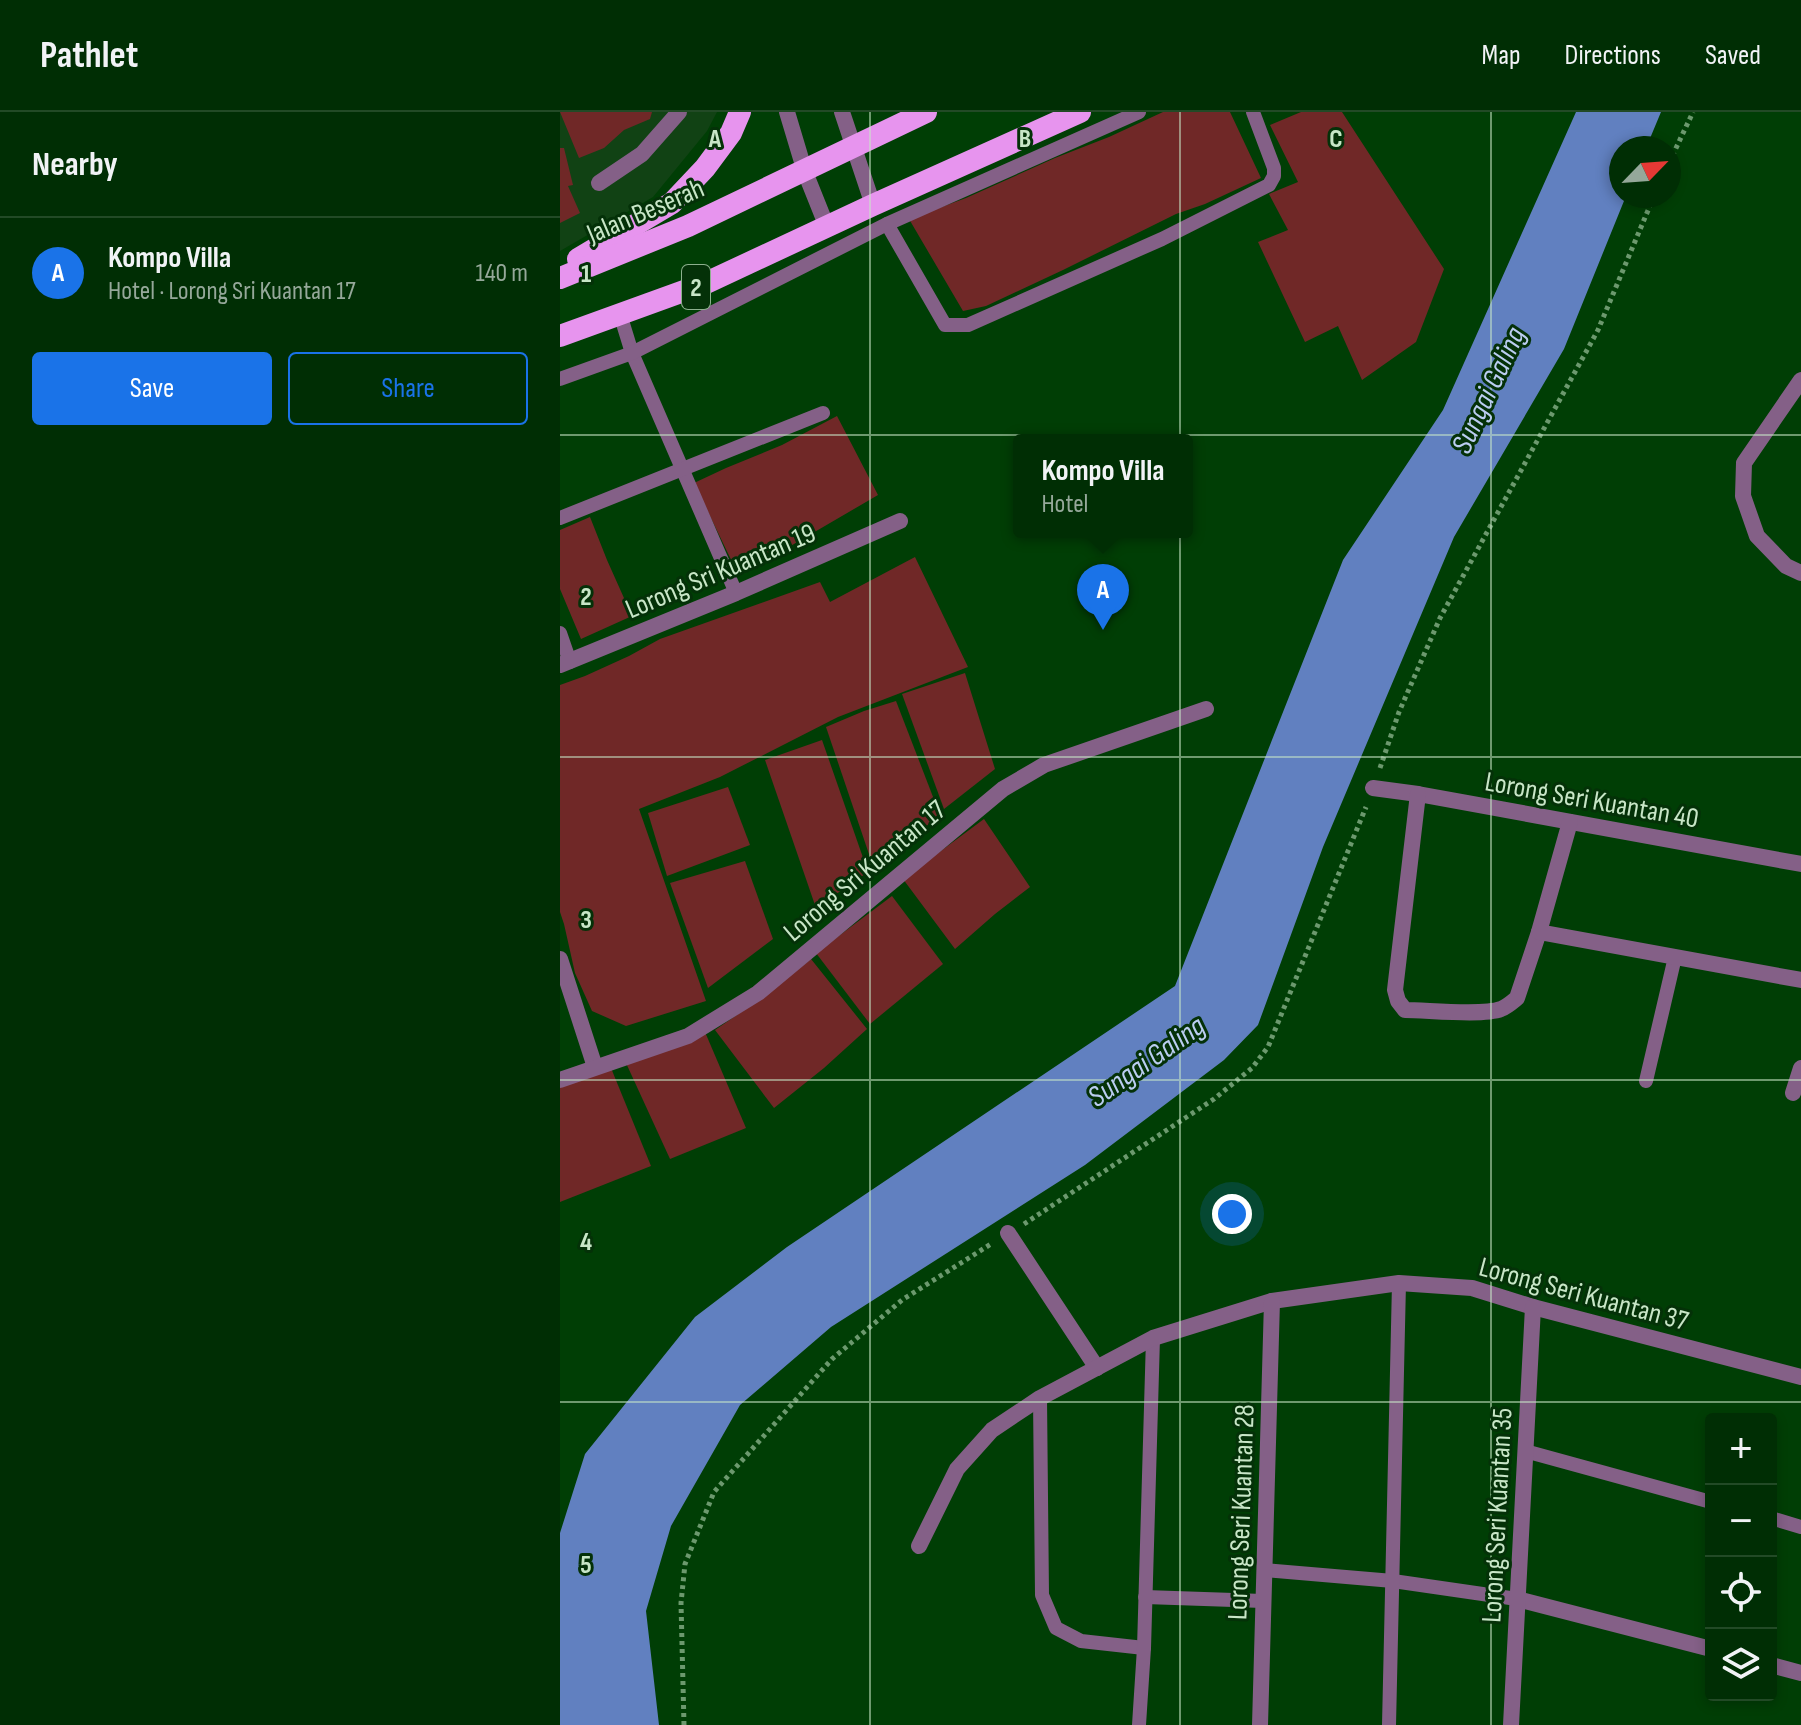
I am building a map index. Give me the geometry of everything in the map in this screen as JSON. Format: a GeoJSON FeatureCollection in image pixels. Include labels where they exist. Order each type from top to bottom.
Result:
{"type":"FeatureCollection","features":[{"type":"Feature","properties":{"kind":"highway"},"geometry":{"type":"LineString","coordinates":[[560,270],[672,203],[705,168],[731,133],[740,112]]}},
{"type":"Feature","properties":{"kind":"highway","name":"Jalan Beserah"},"geometry":{"type":"LineString","coordinates":[[560,278],[688,226],[926,112]]}},
{"type":"Feature","properties":{"kind":"highway"},"geometry":{"type":"LineString","coordinates":[[827,227],[1075,114]]}},
{"type":"Feature","properties":{"kind":"highway","name":"2"},"geometry":{"type":"LineString","coordinates":[[560,336],[706,283],[827,227]]}},
{"type":"Feature","properties":{"kind":"street"},"geometry":{"type":"LineString","coordinates":[[599,183],[642,154],[679,112]]}},
{"type":"Feature","properties":{"kind":"street"},"geometry":{"type":"LineString","coordinates":[[787,112],[805,172],[827,227]]}},
{"type":"Feature","properties":{"kind":"street"},"geometry":{"type":"LineString","coordinates":[[842,112],[873,205]]}},
{"type":"Feature","properties":{"kind":"street"},"geometry":{"type":"LineString","coordinates":[[1801,380],[1744,463],[1743,496],[1757,536],[1786,566],[1801,573]]}},
{"type":"Feature","properties":{"kind":"street","name":"Lorong Sri Kuantan 19"},"geometry":{"type":"LineString","coordinates":[[565,663],[900,521]]}},
{"type":"Feature","properties":{"kind":"street","name":"Lorong Sri Kuantan 17"},"geometry":{"type":"LineString","coordinates":[[560,1080],[688,1036],[758,993],[1003,789],[1044,765],[1206,709]]}},
{"type":"Feature","properties":{"kind":"street","name":"Lorong Seri Kuantan 40"},"geometry":{"type":"LineString","coordinates":[[1373,788],[1801,864]]}},
{"type":"Feature","properties":{"kind":"street"},"geometry":{"type":"LineString","coordinates":[[1418,794],[1395,990],[1405,1010],[1498,1010],[1517,998],[1570,822]]}},
{"type":"Feature","properties":{"kind":"street"},"geometry":{"type":"LineString","coordinates":[[1539,932],[1801,980]]}},
{"type":"Feature","properties":{"kind":"street"},"geometry":{"type":"LineString","coordinates":[[560,959],[595,1067]]}},
{"type":"Feature","properties":{"kind":"street"},"geometry":{"type":"LineString","coordinates":[[1793,1093],[1801,1068]]}},
{"type":"Feature","properties":{"kind":"street"},"geometry":{"type":"LineString","coordinates":[[1008,1233],[1097,1368]]}},
{"type":"Feature","properties":{"kind":"street","name":"Lorong Seri Kuantan 37"},"geometry":{"type":"LineString","coordinates":[[919,1546],[957,1469],[992,1430],[1040,1398],[1153,1338],[1272,1301],[1399,1283],[1472,1288],[1533,1307],[1801,1377]]}},
{"type":"Feature","properties":{"kind":"street","name":"Lorong Seri Kuantan 28"},"geometry":{"type":"LineString","coordinates":[[1260,1725],[1272,1301]]}},
{"type":"Feature","properties":{"kind":"street","name":"Lorong Seri Kuantan 35"},"geometry":{"type":"LineString","coordinates":[[1511,1725],[1533,1307]]}},
{"type":"Feature","properties":{"kind":"street"},"geometry":{"type":"LineString","coordinates":[[1517,1599],[1705,1647]]}},
{"type":"Feature","properties":{"kind":"street"},"geometry":{"type":"LineString","coordinates":[[1777,1667],[1801,1673]]}},
{"type":"Feature","properties":{"kind":"lane"},"geometry":{"type":"LineString","coordinates":[[560,379],[632,353],[887,224],[1139,112]]}},
{"type":"Feature","properties":{"kind":"lane"},"geometry":{"type":"LineString","coordinates":[[887,224],[945,325],[968,325],[1162,239],[1269,185],[1274,168],[1253,112]]}},
{"type":"Feature","properties":{"kind":"lane"},"geometry":{"type":"LineString","coordinates":[[620,314],[632,353],[736,593]]}},
{"type":"Feature","properties":{"kind":"lane"},"geometry":{"type":"LineString","coordinates":[[560,518],[823,413]]}},
{"type":"Feature","properties":{"kind":"lane"},"geometry":{"type":"LineString","coordinates":[[560,633],[565,663]]}},
{"type":"Feature","properties":{"kind":"lane"},"geometry":{"type":"LineString","coordinates":[[1646,1081],[1675,957]]}},
{"type":"Feature","properties":{"kind":"lane"},"geometry":{"type":"LineString","coordinates":[[1389,1725],[1399,1283]]}},
{"type":"Feature","properties":{"kind":"lane"},"geometry":{"type":"LineString","coordinates":[[1139,1725],[1153,1338]]}},
{"type":"Feature","properties":{"kind":"lane"},"geometry":{"type":"LineString","coordinates":[[1040,1398],[1042,1595],[1056,1628],[1081,1641],[1144,1648]]}},
{"type":"Feature","properties":{"kind":"lane"},"geometry":{"type":"LineString","coordinates":[[1525,1451],[1705,1500]]}},
{"type":"Feature","properties":{"kind":"lane"},"geometry":{"type":"LineString","coordinates":[[1777,1520],[1801,1527]]}},
{"type":"Feature","properties":{"kind":"lane"},"geometry":{"type":"LineString","coordinates":[[1265,1570],[1393,1581],[1517,1599]]}},
{"type":"Feature","properties":{"kind":"lane"},"geometry":{"type":"LineString","coordinates":[[1145,1597],[1263,1601]]}},
{"type":"Feature","properties":{"kind":"path"},"geometry":{"type":"LineString","coordinates":[[1681,138],[1693,112]]}},
{"type":"Feature","properties":{"kind":"path"},"geometry":{"type":"LineString","coordinates":[[684,1725],[681,1603],[685,1564],[714,1492],[822,1370],[902,1300],[1214,1099],[1252,1068],[1268,1047],[1373,788],[1399,712],[1440,618],[1598,330],[1649,208]]}},
{"type":"Feature","properties":{"kind":"shaded area"},"geometry":{"type":"Polygon","coordinates":[[[560,112],[717,112],[707,131],[653,197],[560,251],[560,112]]]}},
{"type":"Feature","properties":{"kind":"water","name":"Sungai Galing"},"geometry":{"type":"Polygon","coordinates":[[[1576,112],[1661,112],[1651,136],[1609,136],[1609,208],[1621,208],[1564,349],[1454,537],[1323,847],[1258,1025],[1224,1060],[1085,1165],[831,1327],[740,1405],[671,1526],[646,1611],[659,1725],[560,1725],[560,1533],[585,1454],[695,1317],[787,1247],[1175,986],[1343,560],[1443,410],[1576,112]]]}},
{"type":"Feature","properties":{"kind":"building"},"geometry":{"type":"Polygon","coordinates":[[[560,112],[652,112],[650,119],[624,130],[604,148],[579,158],[560,112]]]}},
{"type":"Feature","properties":{"kind":"building"},"geometry":{"type":"Polygon","coordinates":[[[1163,112],[1230,112],[1261,178],[1176,214],[986,306],[963,311],[909,219],[966,198],[1163,112]]]}},
{"type":"Feature","properties":{"kind":"building"},"geometry":{"type":"Polygon","coordinates":[[[1301,112],[1342,112],[1444,269],[1416,342],[1362,380],[1338,326],[1305,342],[1258,242],[1288,230],[1269,194],[1298,182],[1270,125],[1301,112]]]}},
{"type":"Feature","properties":{"kind":"building"},"geometry":{"type":"Polygon","coordinates":[[[560,148],[564,148],[573,185],[568,186],[580,213],[560,223],[560,148]]]}},
{"type":"Feature","properties":{"kind":"building"},"geometry":{"type":"Polygon","coordinates":[[[837,416],[878,495],[770,558],[737,572],[694,483],[782,445],[837,416]]]}},
{"type":"Feature","properties":{"kind":"building"},"geometry":{"type":"Polygon","coordinates":[[[590,517],[632,616],[581,639],[560,589],[560,530],[590,517]]]}},
{"type":"Feature","properties":{"kind":"building"},"geometry":{"type":"Polygon","coordinates":[[[915,557],[968,667],[838,717],[720,777],[639,809],[706,1001],[626,1026],[592,1011],[575,973],[560,912],[560,685],[629,656],[660,639],[820,582],[830,602],[915,557]]]}},
{"type":"Feature","properties":{"kind":"building"},"geometry":{"type":"Polygon","coordinates":[[[965,673],[995,769],[944,809],[902,694],[965,673]]]}},
{"type":"Feature","properties":{"kind":"building"},"geometry":{"type":"Polygon","coordinates":[[[896,701],[940,815],[909,840],[872,863],[826,727],[896,701]]]}},
{"type":"Feature","properties":{"kind":"building"},"geometry":{"type":"Polygon","coordinates":[[[822,740],[868,872],[816,908],[765,760],[822,740]]]}},
{"type":"Feature","properties":{"kind":"building"},"geometry":{"type":"Polygon","coordinates":[[[728,787],[750,845],[667,876],[648,813],[728,787]]]}},
{"type":"Feature","properties":{"kind":"building"},"geometry":{"type":"Polygon","coordinates":[[[984,819],[1030,887],[955,949],[903,879],[984,819]]]}},
{"type":"Feature","properties":{"kind":"building"},"geometry":{"type":"Polygon","coordinates":[[[745,861],[773,939],[708,988],[670,883],[745,861]]]}},
{"type":"Feature","properties":{"kind":"building"},"geometry":{"type":"Polygon","coordinates":[[[892,896],[943,964],[870,1024],[816,953],[892,896]]]}},
{"type":"Feature","properties":{"kind":"building"},"geometry":{"type":"Polygon","coordinates":[[[811,959],[867,1029],[774,1108],[715,1030],[811,959]]]}},
{"type":"Feature","properties":{"kind":"building"},"geometry":{"type":"Polygon","coordinates":[[[705,1032],[746,1128],[670,1159],[626,1063],[705,1032]]]}},
{"type":"Feature","properties":{"kind":"building"},"geometry":{"type":"Polygon","coordinates":[[[611,1068],[651,1166],[560,1202],[560,1086],[611,1068]]]}},
{"type":"Feature","properties":{"kind":"place","name":"Kompo Villa"},"geometry":{"type":"Point","coordinates":[1103,630]}}]}
